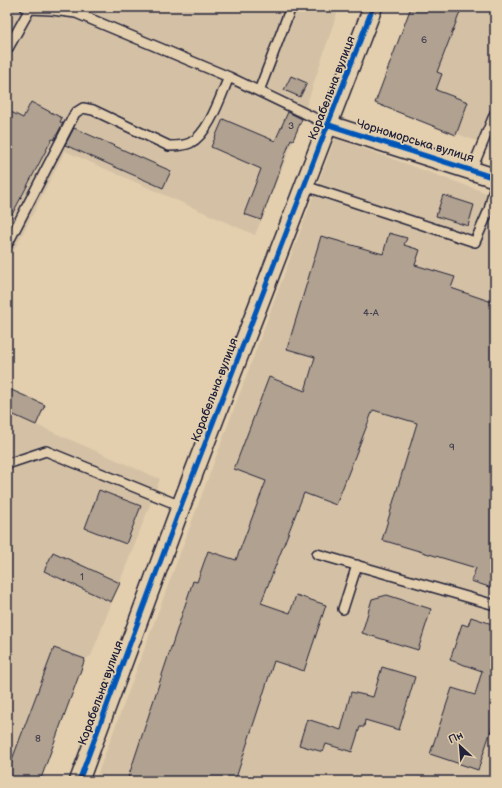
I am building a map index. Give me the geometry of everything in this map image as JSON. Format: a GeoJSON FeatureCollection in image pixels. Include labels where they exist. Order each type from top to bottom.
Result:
{"type":"FeatureCollection","features":[{"type":"Feature","properties":{"kind":"street","name":"Корабельна вулиця"},"geometry":{"type":"LineString","coordinates":[[79,781],[181,506],[329,125],[373,7]]}},
{"type":"Feature","properties":{"kind":"street","name":"Чорноморська вулиця"},"geometry":{"type":"LineString","coordinates":[[329,125],[472,169],[495,178]]}},
{"type":"Feature","properties":{"kind":"lane"},"geometry":{"type":"LineString","coordinates":[[259,91],[291,7]]}},
{"type":"Feature","properties":{"kind":"lane"},"geometry":{"type":"LineString","coordinates":[[7,50],[29,8],[76,13],[229,77],[329,125]]}},
{"type":"Feature","properties":{"kind":"lane"},"geometry":{"type":"LineString","coordinates":[[7,245],[76,113],[83,108],[92,110],[169,146],[182,145],[191,142],[199,136],[208,125],[229,77]]}},
{"type":"Feature","properties":{"kind":"lane"},"geometry":{"type":"LineString","coordinates":[[472,169],[495,113]]}},
{"type":"Feature","properties":{"kind":"lane"},"geometry":{"type":"LineString","coordinates":[[305,186],[475,242],[488,210],[495,184]]}},
{"type":"Feature","properties":{"kind":"lane"},"geometry":{"type":"LineString","coordinates":[[7,458],[39,448],[181,506]]}},
{"type":"Feature","properties":{"kind":"lane"},"geometry":{"type":"LineString","coordinates":[[7,464],[46,451]]}},
{"type":"Feature","properties":{"kind":"lane"},"geometry":{"type":"LineString","coordinates":[[317,554],[495,605]]}},
{"type":"Feature","properties":{"kind":"lane"},"geometry":{"type":"LineString","coordinates":[[343,609],[357,565]]}},
{"type":"Feature","properties":{"kind":"shaded area"},"geometry":{"type":"Polygon","coordinates":[[[7,7],[339,7],[302,119],[255,235],[65,151],[7,264],[7,7]]]}},
{"type":"Feature","properties":{"kind":"shaded area"},"geometry":{"type":"Polygon","coordinates":[[[411,7],[495,7],[495,148],[375,103],[411,7]]]}},
{"type":"Feature","properties":{"kind":"shaded area"},"geometry":{"type":"Polygon","coordinates":[[[335,138],[495,196],[495,781],[95,781],[335,138]]]}},
{"type":"Feature","properties":{"kind":"shaded area"},"geometry":{"type":"Polygon","coordinates":[[[7,412],[160,479],[91,656],[85,659],[40,781],[7,781],[7,412]]]}},
{"type":"Feature","properties":{"kind":"building"},"geometry":{"type":"Polygon","coordinates":[[[411,7],[462,7],[437,72],[442,74],[436,90],[468,102],[456,135],[375,103],[411,7]]]}},
{"type":"Feature","properties":{"kind":"building"},"geometry":{"type":"Polygon","coordinates":[[[291,76],[307,83],[300,97],[284,90],[291,76]]]}},
{"type":"Feature","properties":{"kind":"building"},"geometry":{"type":"Polygon","coordinates":[[[31,102],[62,118],[60,122],[63,123],[54,140],[52,139],[7,224],[7,110],[23,118],[31,102]]]}},
{"type":"Feature","properties":{"kind":"building"},"geometry":{"type":"Polygon","coordinates":[[[288,112],[302,119],[293,140],[291,139],[261,220],[244,214],[261,169],[211,147],[223,119],[275,141],[288,112]]]}},
{"type":"Feature","properties":{"kind":"building"},"geometry":{"type":"Polygon","coordinates":[[[74,128],[171,171],[163,188],[65,145],[74,128]]]}},
{"type":"Feature","properties":{"kind":"building"},"geometry":{"type":"Polygon","coordinates":[[[443,195],[474,205],[468,226],[436,216],[443,195]]]}},
{"type":"Feature","properties":{"kind":"building"},"geometry":{"type":"Polygon","coordinates":[[[389,233],[407,238],[404,245],[420,250],[415,265],[455,277],[451,288],[495,303],[495,589],[471,581],[476,568],[382,540],[417,423],[373,410],[336,505],[304,493],[261,603],[290,613],[296,595],[326,605],[304,671],[274,661],[235,781],[127,781],[193,581],[197,582],[208,551],[236,560],[266,481],[234,469],[269,377],[305,391],[315,357],[287,349],[321,236],[383,254],[389,233]]]}},
{"type":"Feature","properties":{"kind":"building"},"geometry":{"type":"Polygon","coordinates":[[[7,388],[45,405],[36,425],[7,412],[7,388]]]}},
{"type":"Feature","properties":{"kind":"building"},"geometry":{"type":"Polygon","coordinates":[[[99,490],[141,506],[126,544],[85,528],[99,490]]]}},
{"type":"Feature","properties":{"kind":"building"},"geometry":{"type":"Polygon","coordinates":[[[53,552],[120,583],[111,602],[44,571],[53,552]]]}},
{"type":"Feature","properties":{"kind":"building"},"geometry":{"type":"Polygon","coordinates":[[[387,595],[431,609],[418,650],[362,633],[372,599],[387,595]]]}},
{"type":"Feature","properties":{"kind":"building"},"geometry":{"type":"Polygon","coordinates":[[[471,617],[495,625],[495,718],[478,770],[430,754],[452,688],[475,695],[482,671],[450,660],[462,624],[468,626],[471,617]]]}},
{"type":"Feature","properties":{"kind":"building"},"geometry":{"type":"Polygon","coordinates":[[[54,648],[85,659],[40,781],[16,781],[7,777],[7,773],[54,648]]]}},
{"type":"Feature","properties":{"kind":"building"},"geometry":{"type":"Polygon","coordinates":[[[382,667],[415,677],[399,730],[365,720],[364,727],[360,727],[352,752],[326,744],[323,752],[299,745],[307,719],[341,730],[351,692],[373,697],[382,667]]]}},
{"type":"Feature","properties":{"kind":"cycle path"},"geometry":{"type":"LineString","coordinates":[[79,781],[181,506],[373,7]]}},
{"type":"Feature","properties":{"kind":"cycle path"},"geometry":{"type":"LineString","coordinates":[[329,125],[495,178]]}}]}
